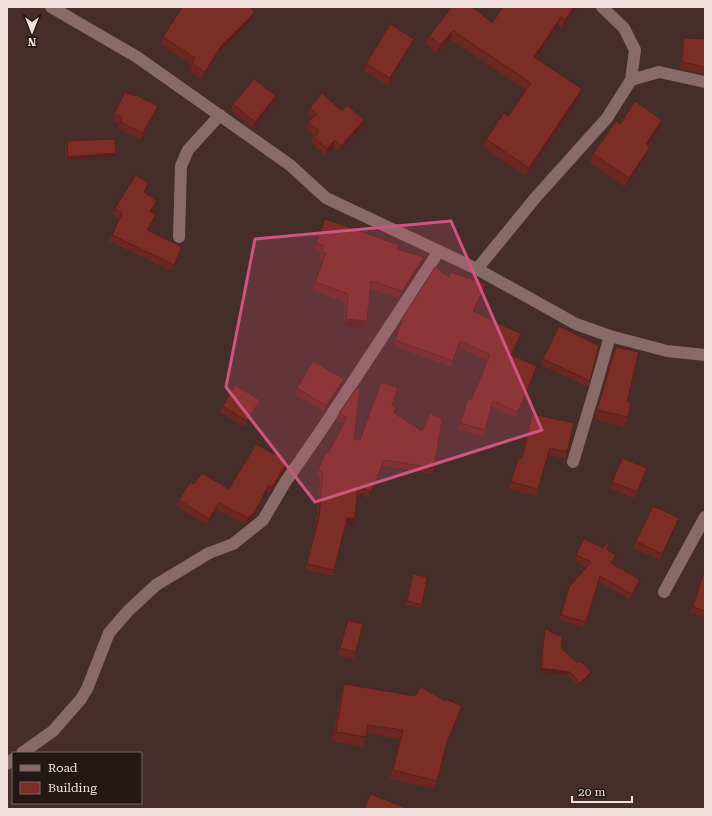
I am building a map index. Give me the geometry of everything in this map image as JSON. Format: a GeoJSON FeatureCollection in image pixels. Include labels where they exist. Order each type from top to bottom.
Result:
{"type":"FeatureCollection","features":[{"type":"Feature","properties":{"kind":"street"},"geometry":{"type":"LineString","coordinates":[[51,7],[137,57],[290,165],[326,198],[477,270],[576,324],[610,336],[667,351],[705,355]]}},
{"type":"Feature","properties":{"kind":"street"},"geometry":{"type":"LineString","coordinates":[[477,270],[536,197],[607,118],[631,80],[635,50],[624,28],[602,7]]}},
{"type":"Feature","properties":{"kind":"street"},"geometry":{"type":"LineString","coordinates":[[631,80],[659,72],[705,82]]}},
{"type":"Feature","properties":{"kind":"street"},"geometry":{"type":"LineString","coordinates":[[179,237],[181,166],[188,150],[220,115]]}},
{"type":"Feature","properties":{"kind":"street"},"geometry":{"type":"LineString","coordinates":[[23,752],[53,731],[81,699],[87,689],[109,633],[128,611],[156,585],[210,553],[233,544],[263,520],[286,481],[439,251]]}},
{"type":"Feature","properties":{"kind":"street"},"geometry":{"type":"LineString","coordinates":[[573,462],[610,336]]}},
{"type":"Feature","properties":{"kind":"street"},"geometry":{"type":"LineString","coordinates":[[664,592],[705,517]]}},
{"type":"Feature","properties":{"kind":"highlighted area"},"geometry":{"type":"Polygon","coordinates":[[[451,221],[542,430],[315,502],[226,387],[255,239],[451,221]]]}},
{"type":"Feature","properties":{"kind":"building"},"geometry":{"type":"Polygon","coordinates":[[[182,7],[250,7],[255,12],[221,46],[205,72],[192,63],[195,58],[163,37],[182,7]]]}},
{"type":"Feature","properties":{"kind":"building"},"geometry":{"type":"Polygon","coordinates":[[[452,7],[473,7],[492,23],[503,7],[574,7],[565,20],[561,17],[534,57],[582,89],[529,168],[486,139],[504,113],[508,116],[531,83],[453,31],[440,45],[429,36],[452,7]]]}},
{"type":"Feature","properties":{"kind":"building"},"geometry":{"type":"Polygon","coordinates":[[[390,24],[414,39],[390,78],[366,64],[390,24]]]}},
{"type":"Feature","properties":{"kind":"building"},"geometry":{"type":"Polygon","coordinates":[[[684,38],[705,39],[705,67],[682,62],[684,38]]]}},
{"type":"Feature","properties":{"kind":"building"},"geometry":{"type":"Polygon","coordinates":[[[254,79],[276,96],[255,122],[233,104],[254,79]]]}},
{"type":"Feature","properties":{"kind":"building"},"geometry":{"type":"Polygon","coordinates":[[[125,92],[135,96],[136,95],[158,106],[143,133],[120,122],[122,118],[114,114],[125,92]]]}},
{"type":"Feature","properties":{"kind":"building"},"geometry":{"type":"Polygon","coordinates":[[[322,93],[342,111],[347,105],[364,120],[341,146],[335,140],[327,149],[314,137],[319,131],[308,122],[317,114],[310,108],[322,93]]]}},
{"type":"Feature","properties":{"kind":"building"},"geometry":{"type":"Polygon","coordinates":[[[635,101],[662,120],[646,144],[650,147],[629,178],[593,154],[616,121],[620,124],[635,101]]]}},
{"type":"Feature","properties":{"kind":"building"},"geometry":{"type":"Polygon","coordinates":[[[115,139],[116,153],[68,157],[67,141],[115,139]]]}},
{"type":"Feature","properties":{"kind":"building"},"geometry":{"type":"Polygon","coordinates":[[[136,175],[149,183],[144,192],[157,201],[150,211],[156,215],[147,230],[182,247],[174,265],[112,235],[122,213],[115,208],[136,175]]]}},
{"type":"Feature","properties":{"kind":"building"},"geometry":{"type":"Polygon","coordinates":[[[325,219],[399,245],[397,249],[424,257],[402,291],[371,281],[367,321],[346,319],[348,294],[315,282],[326,253],[322,252],[324,246],[316,243],[325,219]]]}},
{"type":"Feature","properties":{"kind":"building"},"geometry":{"type":"Polygon","coordinates":[[[435,267],[449,277],[451,272],[486,284],[473,311],[521,334],[511,355],[537,366],[518,412],[493,401],[485,430],[460,423],[468,399],[471,400],[490,355],[460,341],[453,361],[395,340],[403,317],[435,267]]]}},
{"type":"Feature","properties":{"kind":"building"},"geometry":{"type":"Polygon","coordinates":[[[559,326],[599,346],[590,381],[543,359],[559,326]]]}},
{"type":"Feature","properties":{"kind":"building"},"geometry":{"type":"Polygon","coordinates":[[[616,347],[639,352],[627,402],[631,403],[628,417],[597,410],[616,347]]]}},
{"type":"Feature","properties":{"kind":"building"},"geometry":{"type":"Polygon","coordinates":[[[313,361],[344,379],[326,406],[297,388],[313,361]]]}},
{"type":"Feature","properties":{"kind":"building"},"geometry":{"type":"Polygon","coordinates":[[[381,382],[398,388],[392,406],[396,407],[394,413],[422,431],[430,413],[442,419],[434,468],[384,460],[371,492],[358,486],[355,518],[347,518],[346,527],[334,570],[307,564],[319,517],[323,472],[318,470],[326,452],[328,453],[347,418],[339,413],[357,387],[360,388],[354,439],[360,440],[381,382]]]}},
{"type":"Feature","properties":{"kind":"building"},"geometry":{"type":"Polygon","coordinates":[[[235,385],[260,400],[247,421],[223,406],[235,385]]]}},
{"type":"Feature","properties":{"kind":"building"},"geometry":{"type":"Polygon","coordinates":[[[532,414],[574,423],[567,452],[550,448],[538,489],[511,482],[518,458],[522,459],[532,414]]]}},
{"type":"Feature","properties":{"kind":"building"},"geometry":{"type":"Polygon","coordinates":[[[256,444],[288,462],[272,487],[269,485],[255,512],[248,518],[219,503],[209,519],[179,500],[190,482],[194,484],[202,473],[229,489],[256,444]]]}},
{"type":"Feature","properties":{"kind":"building"},"geometry":{"type":"Polygon","coordinates":[[[622,458],[647,468],[637,492],[612,482],[622,458]]]}},
{"type":"Feature","properties":{"kind":"building"},"geometry":{"type":"Polygon","coordinates":[[[653,506],[679,518],[662,554],[636,541],[653,506]]]}},
{"type":"Feature","properties":{"kind":"building"},"geometry":{"type":"Polygon","coordinates":[[[584,539],[603,548],[610,539],[607,550],[616,555],[611,563],[640,580],[632,594],[600,576],[586,622],[561,615],[569,587],[591,562],[576,555],[584,539]]]}},
{"type":"Feature","properties":{"kind":"building"},"geometry":{"type":"Polygon","coordinates":[[[413,574],[427,577],[422,605],[407,601],[413,574]]]}},
{"type":"Feature","properties":{"kind":"building"},"geometry":{"type":"Polygon","coordinates":[[[703,575],[705,576],[705,611],[693,607],[703,575]]]}},
{"type":"Feature","properties":{"kind":"building"},"geometry":{"type":"Polygon","coordinates":[[[348,620],[363,624],[356,652],[340,648],[348,620]]]}},
{"type":"Feature","properties":{"kind":"building"},"geometry":{"type":"Polygon","coordinates":[[[545,629],[562,637],[561,648],[578,663],[580,661],[591,672],[580,683],[570,672],[541,668],[545,629]]]}},
{"type":"Feature","properties":{"kind":"building"},"geometry":{"type":"Polygon","coordinates":[[[344,684],[415,696],[421,687],[445,701],[446,699],[462,706],[447,742],[437,781],[393,770],[403,730],[368,725],[366,737],[336,732],[344,684]]]}},
{"type":"Feature","properties":{"kind":"building"},"geometry":{"type":"Polygon","coordinates":[[[371,794],[408,809],[364,809],[371,794]]]}}]}
